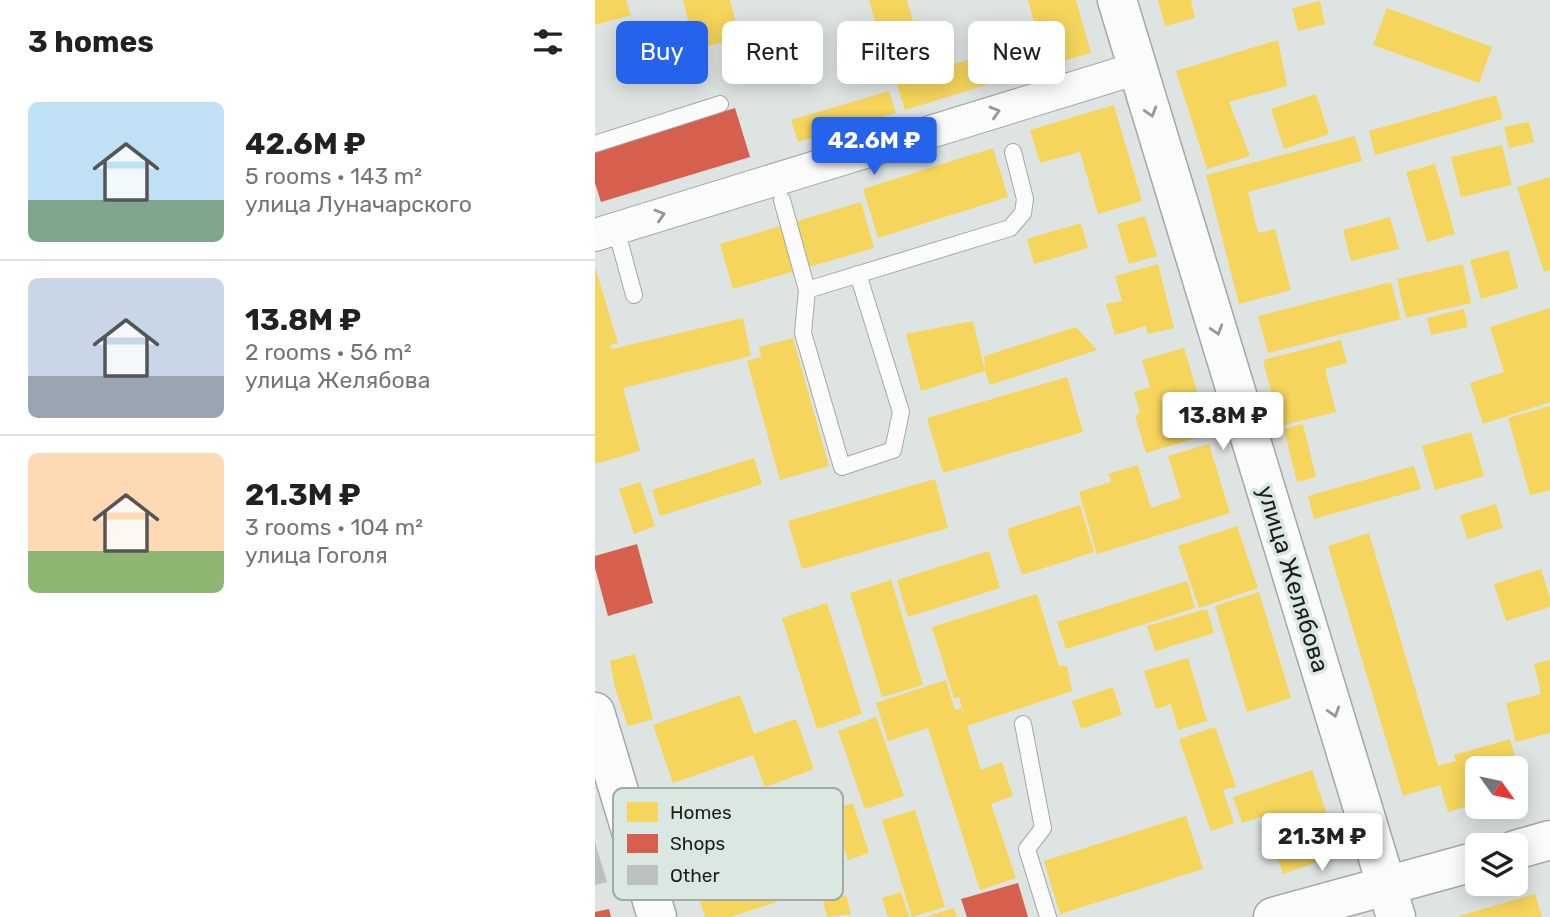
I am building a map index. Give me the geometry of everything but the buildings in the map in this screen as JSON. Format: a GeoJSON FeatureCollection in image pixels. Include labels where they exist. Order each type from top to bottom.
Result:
{"type":"FeatureCollection","features":[{"type":"Feature","properties":{"kind":"main road","name":"улица Желябова"},"geometry":{"type":"LineString","coordinates":[[1117,0],[1391,902]]}},
{"type":"Feature","properties":{"kind":"main road"},"geometry":{"type":"LineString","coordinates":[[595,712],[618,788]]}},
{"type":"Feature","properties":{"kind":"main road"},"geometry":{"type":"LineString","coordinates":[[1528,846],[1550,840]]}},
{"type":"Feature","properties":{"kind":"main road"},"geometry":{"type":"LineString","coordinates":[[1273,917],[1391,902],[1465,867]]}},
{"type":"Feature","properties":{"kind":"main road"},"geometry":{"type":"LineString","coordinates":[[652,900],[657,917]]}},
{"type":"Feature","properties":{"kind":"street"},"geometry":{"type":"LineString","coordinates":[[605,232],[1138,68]]}},
{"type":"Feature","properties":{"kind":"lane"},"geometry":{"type":"LineString","coordinates":[[595,144],[720,104]]}},
{"type":"Feature","properties":{"kind":"lane"},"geometry":{"type":"LineString","coordinates":[[807,290],[1010,228],[1023,213],[1025,198],[1013,152]]}},
{"type":"Feature","properties":{"kind":"lane"},"geometry":{"type":"LineString","coordinates":[[782,200],[807,290],[803,333],[842,467],[893,450],[901,412],[858,274]]}},
{"type":"Feature","properties":{"kind":"lane"},"geometry":{"type":"LineString","coordinates":[[605,232],[634,295]]}},
{"type":"Feature","properties":{"kind":"lane"},"geometry":{"type":"LineString","coordinates":[[1023,724],[1043,828],[1027,849],[1048,917]]}}]}
